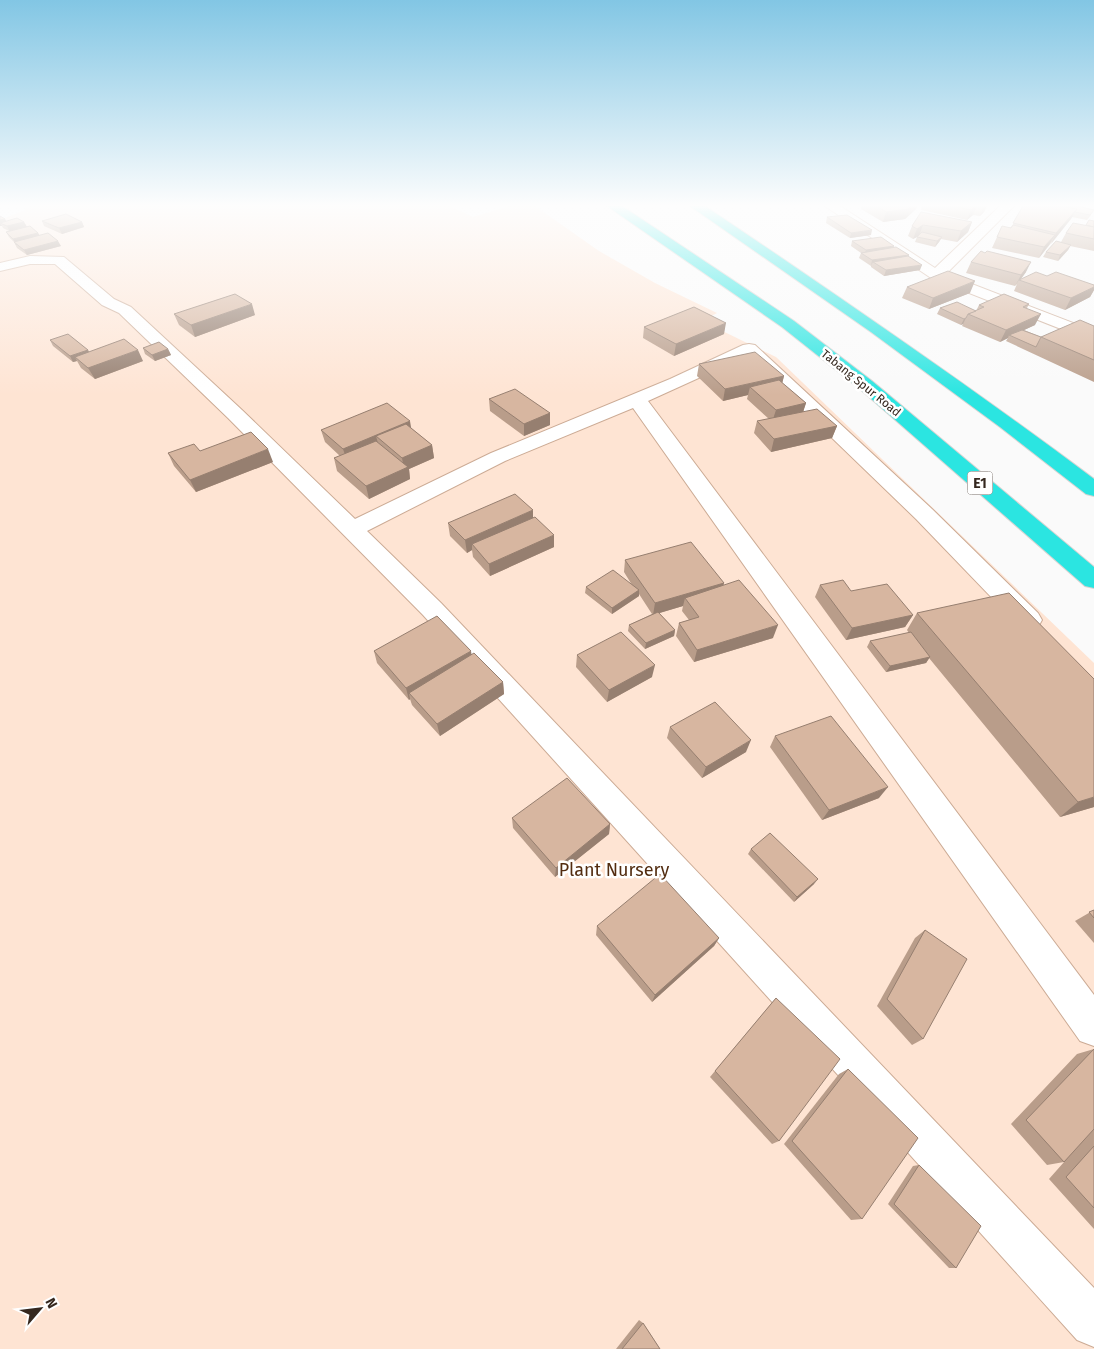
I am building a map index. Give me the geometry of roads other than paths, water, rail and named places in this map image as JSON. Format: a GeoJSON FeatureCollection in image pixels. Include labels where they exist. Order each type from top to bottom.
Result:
{"type":"FeatureCollection","features":[{"type":"Feature","properties":{"kind":"highway","name":"Tabang Spur Road"},"geometry":{"type":"LineString","coordinates":[[707,269],[788,324],[866,385],[1094,580]]}},
{"type":"Feature","properties":{"kind":"highway"},"geometry":{"type":"LineString","coordinates":[[789,269],[877,329],[1094,489]]}},
{"type":"Feature","properties":{"kind":"street"},"geometry":{"type":"LineString","coordinates":[[72,269],[108,302],[125,310],[235,414],[432,608],[1094,1323]]}},
{"type":"Feature","properties":{"kind":"street"},"geometry":{"type":"LineString","coordinates":[[927,269],[936,275],[1094,337]]}},
{"type":"Feature","properties":{"kind":"street"},"geometry":{"type":"LineString","coordinates":[[936,275],[942,269]]}},
{"type":"Feature","properties":{"kind":"street"},"geometry":{"type":"LineString","coordinates":[[1078,331],[1094,325]]}},
{"type":"Feature","properties":{"kind":"street"},"geometry":{"type":"LineString","coordinates":[[352,530],[498,456],[676,383],[750,349],[924,514],[1044,636]]}},
{"type":"Feature","properties":{"kind":"street"},"geometry":{"type":"LineString","coordinates":[[636,398],[1094,1027]]}},
{"type":"Feature","properties":{"kind":"park label","name":"Plant Nursery"},"geometry":{"type":"Point","coordinates":[614,870]}}]}
